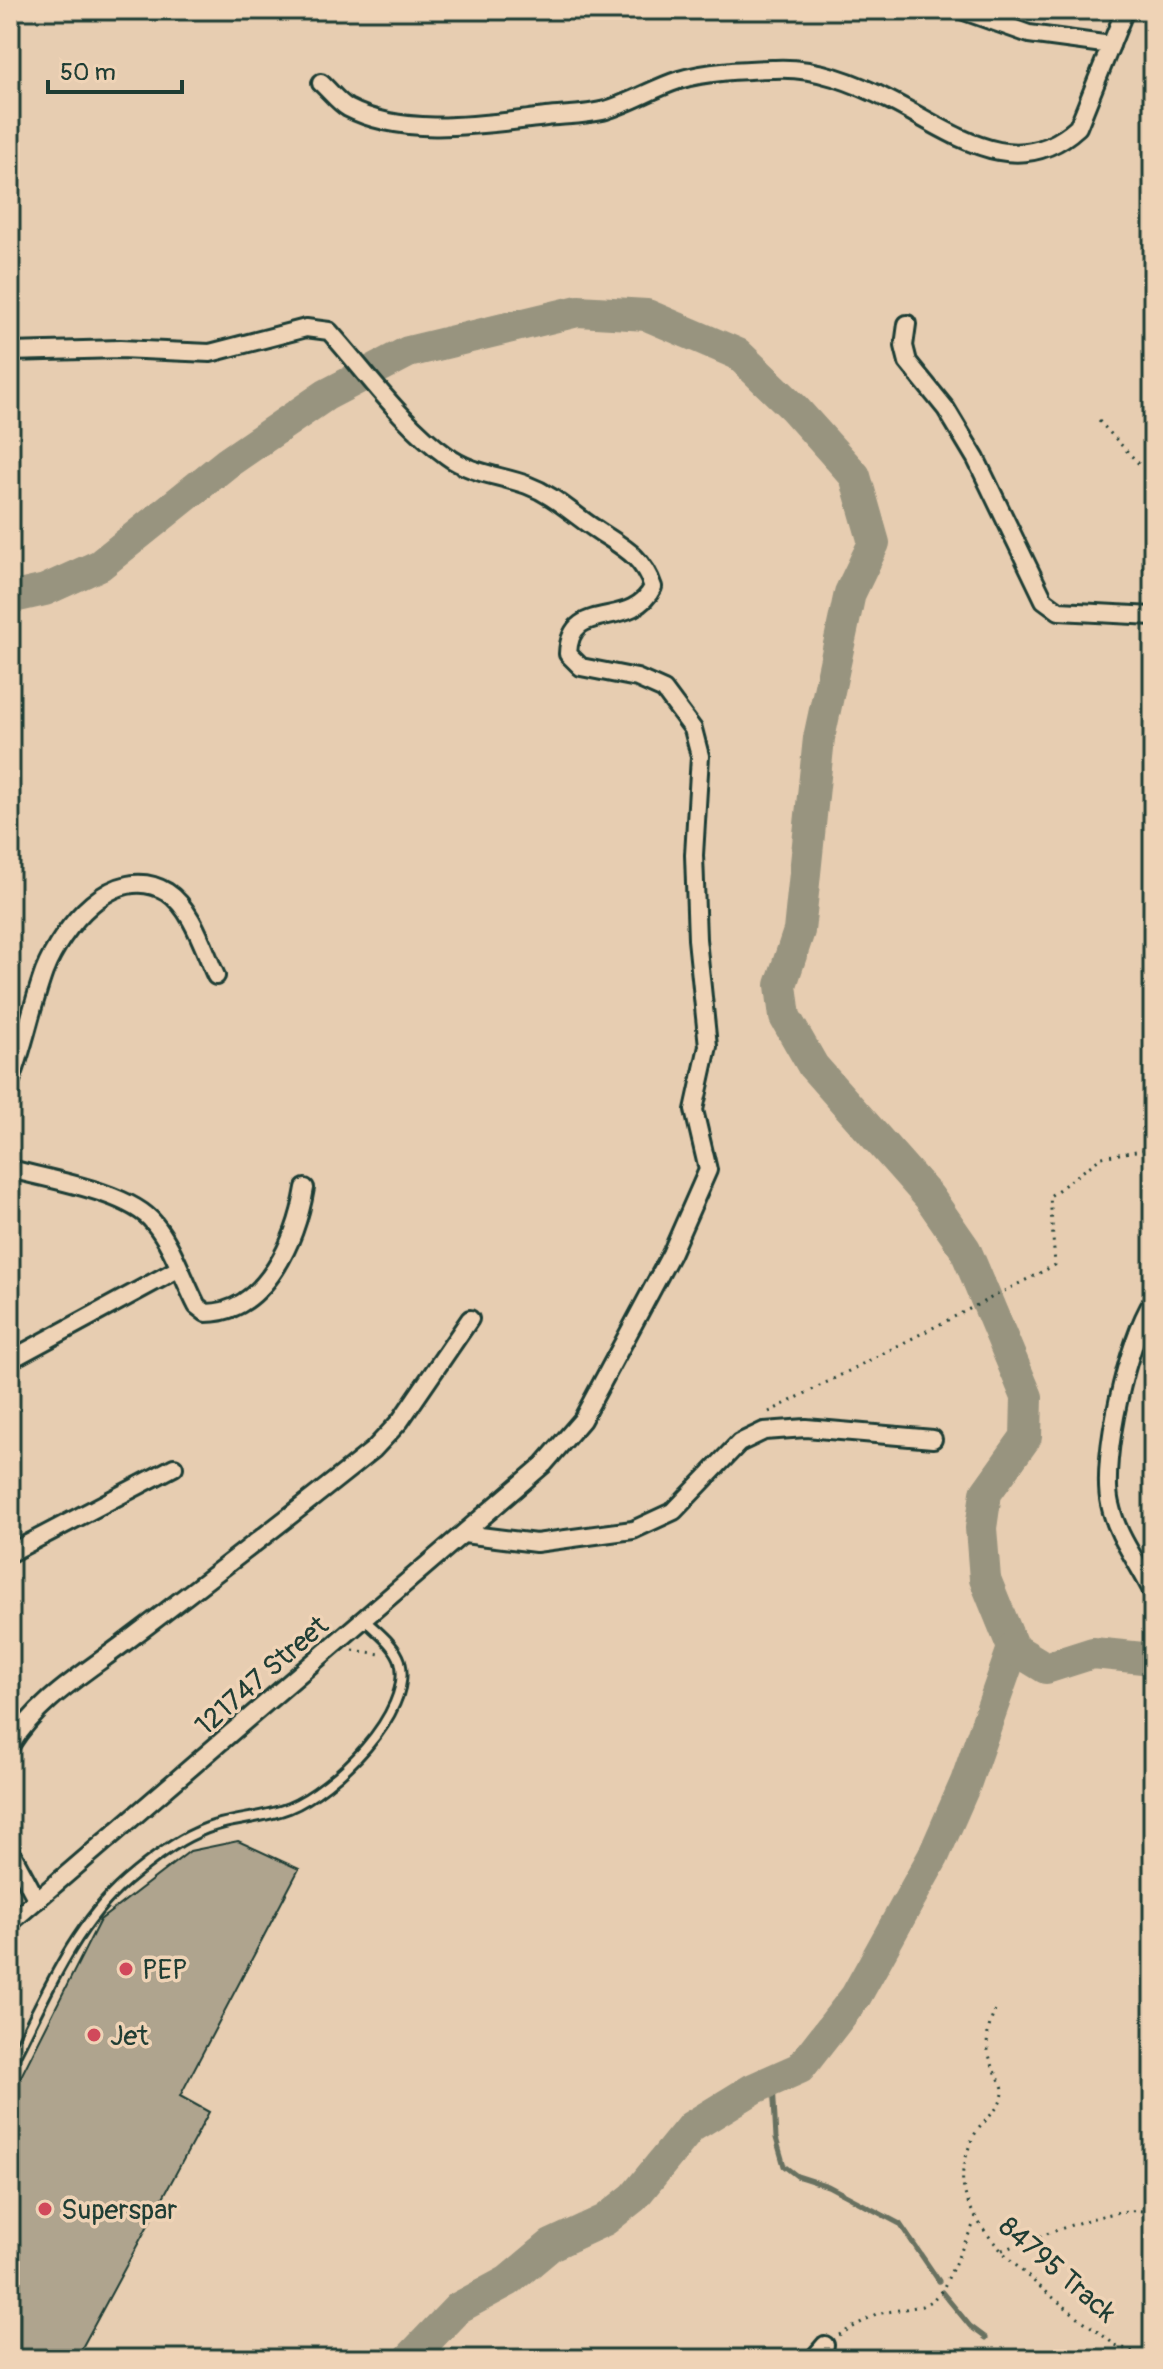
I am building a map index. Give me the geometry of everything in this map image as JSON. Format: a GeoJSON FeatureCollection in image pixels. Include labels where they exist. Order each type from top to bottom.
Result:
{"type":"FeatureCollection","features":[{"type":"Feature","properties":{"kind":"street"},"geometry":{"type":"LineString","coordinates":[[961,10],[1029,34],[1111,45]]}},
{"type":"Feature","properties":{"kind":"street"},"geometry":{"type":"LineString","coordinates":[[321,83],[347,107],[378,119],[439,125],[603,111],[679,80],[778,69],[821,72],[890,100],[967,144],[1006,151],[1044,150],[1064,140],[1078,127],[1125,10]]}},
{"type":"Feature","properties":{"kind":"street"},"geometry":{"type":"LineString","coordinates":[[907,324],[904,346],[908,362],[946,409],[983,472],[1044,600],[1059,611],[1153,616]]}},
{"type":"Feature","properties":{"kind":"street","name":"121747 Street"},"geometry":{"type":"LineString","coordinates":[[10,352],[120,349],[210,353],[306,328],[329,331],[365,375],[448,458],[482,474],[525,484],[558,498],[593,528],[629,549],[646,568],[653,587],[646,601],[633,610],[592,618],[577,626],[569,642],[568,654],[581,667],[637,678],[664,690],[693,729],[700,756],[694,855],[697,939],[708,1046],[694,1110],[708,1170],[671,1254],[582,1420],[544,1464],[10,1923]]}},
{"type":"Feature","properties":{"kind":"street"},"geometry":{"type":"LineString","coordinates":[[10,1083],[45,971],[60,939],[76,918],[114,890],[142,885],[167,893],[180,904],[216,976]]}},
{"type":"Feature","properties":{"kind":"street"},"geometry":{"type":"LineString","coordinates":[[10,1169],[134,1206],[153,1221],[201,1310],[213,1313],[259,1289],[291,1239],[300,1218],[305,1188]]}},
{"type":"Feature","properties":{"kind":"street"},"geometry":{"type":"LineString","coordinates":[[10,1360],[178,1269]]}},
{"type":"Feature","properties":{"kind":"street"},"geometry":{"type":"LineString","coordinates":[[1153,1301],[1139,1324],[1129,1358],[1107,1488],[1117,1525],[1153,1593]]}},
{"type":"Feature","properties":{"kind":"street"},"geometry":{"type":"LineString","coordinates":[[10,1746],[37,1710],[59,1690],[373,1450],[400,1421],[470,1319]]}},
{"type":"Feature","properties":{"kind":"street"},"geometry":{"type":"LineString","coordinates":[[464,1534],[549,1543],[633,1530],[674,1511],[739,1443],[764,1431],[806,1428],[933,1439]]}},
{"type":"Feature","properties":{"kind":"street"},"geometry":{"type":"LineString","coordinates":[[10,1553],[174,1467]]}},
{"type":"Feature","properties":{"kind":"street"},"geometry":{"type":"LineString","coordinates":[[10,1850],[37,1900]]}},
{"type":"Feature","properties":{"kind":"street"},"geometry":{"type":"LineString","coordinates":[[813,2359],[825,2345]]}},
{"type":"Feature","properties":{"kind":"lane"},"geometry":{"type":"LineString","coordinates":[[10,2065],[75,1944],[102,1904],[127,1880],[195,1833],[225,1822],[288,1808],[333,1783],[390,1712],[399,1693],[400,1659],[391,1644],[365,1620]]}},
{"type":"Feature","properties":{"kind":"path"},"geometry":{"type":"LineString","coordinates":[[1099,421],[1153,479]]}},
{"type":"Feature","properties":{"kind":"path"},"geometry":{"type":"LineString","coordinates":[[773,1410],[1055,1265],[1050,1196],[1102,1157],[1153,1148]]}},
{"type":"Feature","properties":{"kind":"path"},"geometry":{"type":"LineString","coordinates":[[323,1656],[365,1650],[400,1659]]}},
{"type":"Feature","properties":{"kind":"path","name":"84795 Track"},"geometry":{"type":"LineString","coordinates":[[995,2010],[986,2033],[985,2049],[1003,2090],[1000,2102],[975,2133],[963,2172],[967,2202],[975,2221],[1002,2250],[1115,2345],[1140,2354],[1153,2353]]}},
{"type":"Feature","properties":{"kind":"path"},"geometry":{"type":"LineString","coordinates":[[1002,2250],[1103,2214],[1138,2210],[1153,2214]]}},
{"type":"Feature","properties":{"kind":"path"},"geometry":{"type":"LineString","coordinates":[[825,2345],[855,2322],[933,2300],[943,2289],[975,2221]]}},
{"type":"Feature","properties":{"kind":"building"},"geometry":{"type":"Polygon","coordinates":[[[238,1841],[299,1869],[180,2096],[209,2112],[76,2359],[10,2359],[10,2098],[100,1920],[190,1851],[238,1841]]]}},
{"type":"Feature","properties":{"kind":"waterway"},"geometry":{"type":"LineString","coordinates":[[10,598],[45,590],[100,565],[227,463],[326,395],[408,352],[578,311],[647,315],[738,354],[794,408],[855,476],[874,543],[850,593],[819,738],[799,931],[781,985],[785,1017],[813,1066],[929,1197],[965,1249],[1027,1397],[1026,1437],[986,1493],[981,1528],[985,1579],[1013,1648],[966,1782],[933,1857],[856,1996],[800,2068],[753,2089],[691,2127],[634,2197],[605,2220],[551,2245],[508,2281],[458,2308],[409,2359]]}},
{"type":"Feature","properties":{"kind":"waterway"},"geometry":{"type":"LineString","coordinates":[[1013,1648],[1046,1668],[1093,1653],[1153,1659]]}},
{"type":"Feature","properties":{"kind":"waterway"},"geometry":{"type":"LineString","coordinates":[[773,2083],[776,2138],[784,2166],[797,2176],[828,2186],[900,2224],[939,2281]]}},
{"type":"Feature","properties":{"kind":"waterway"},"geometry":{"type":"LineString","coordinates":[[942,2292],[970,2326],[986,2338]]}},
{"type":"Feature","properties":{"kind":"place","name":"PEP"},"geometry":{"type":"Point","coordinates":[126,1969]}},
{"type":"Feature","properties":{"kind":"place","name":"Jet"},"geometry":{"type":"Point","coordinates":[94,2035]}},
{"type":"Feature","properties":{"kind":"place","name":"Superspar"},"geometry":{"type":"Point","coordinates":[45,2209]}}]}
